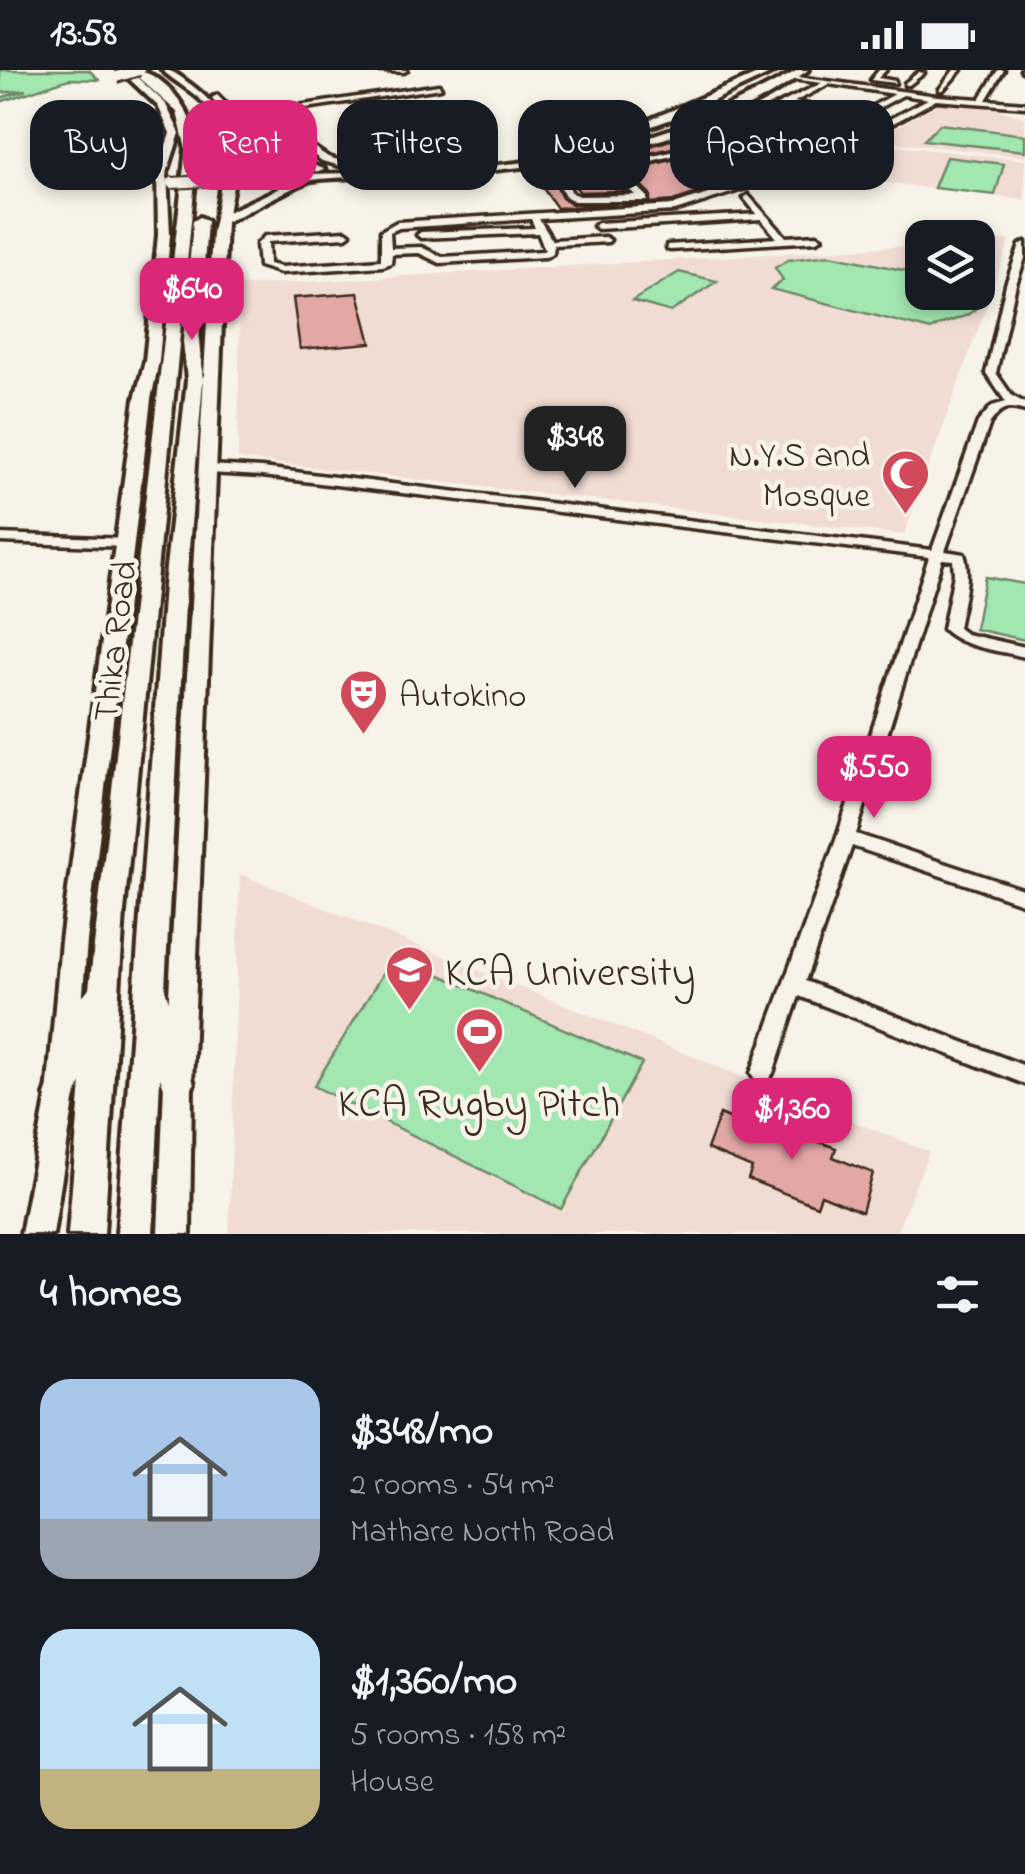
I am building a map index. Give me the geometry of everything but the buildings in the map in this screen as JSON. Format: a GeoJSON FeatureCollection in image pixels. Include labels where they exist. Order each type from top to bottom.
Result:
{"type":"FeatureCollection","features":[{"type":"Feature","properties":{"kind":"highway","name":"Thika Road"},"geometry":{"type":"LineString","coordinates":[[86,1234],[104,976],[164,383],[175,329],[192,136],[184,110],[137,70]]}},
{"type":"Feature","properties":{"kind":"highway"},"geometry":{"type":"LineString","coordinates":[[148,70],[183,100]]}},
{"type":"Feature","properties":{"kind":"highway","name":"Thika Road"},"geometry":{"type":"LineString","coordinates":[[135,1234],[186,444],[195,380],[191,340],[210,221],[208,190]]}},
{"type":"Feature","properties":{"kind":"highway"},"geometry":{"type":"LineString","coordinates":[[195,380],[215,356]]}},
{"type":"Feature","properties":{"kind":"highway"},"geometry":{"type":"LineString","coordinates":[[152,361],[164,383]]}},
{"type":"Feature","properties":{"kind":"highway"},"geometry":{"type":"LineString","coordinates":[[61,1095],[104,976]]}},
{"type":"Feature","properties":{"kind":"highway"},"geometry":{"type":"LineString","coordinates":[[149,982],[178,1084]]}},
{"type":"Feature","properties":{"kind":"main road"},"geometry":{"type":"LineString","coordinates":[[120,74],[137,70]]}},
{"type":"Feature","properties":{"kind":"main road"},"geometry":{"type":"LineString","coordinates":[[166,70],[211,100]]}},
{"type":"Feature","properties":{"kind":"main road"},"geometry":{"type":"LineString","coordinates":[[498,158],[612,137],[684,116],[777,70]]}},
{"type":"Feature","properties":{"kind":"main road"},"geometry":{"type":"LineString","coordinates":[[741,100],[798,72]]}},
{"type":"Feature","properties":{"kind":"main road"},"geometry":{"type":"LineString","coordinates":[[513,163],[591,149],[667,129],[798,72]]}},
{"type":"Feature","properties":{"kind":"main road"},"geometry":{"type":"LineString","coordinates":[[120,74],[148,100]]}},
{"type":"Feature","properties":{"kind":"main road"},"geometry":{"type":"LineString","coordinates":[[198,76],[213,100]]}},
{"type":"Feature","properties":{"kind":"main road"},"geometry":{"type":"LineString","coordinates":[[163,115],[175,133],[163,172]]}},
{"type":"Feature","properties":{"kind":"main road"},"geometry":{"type":"LineString","coordinates":[[317,176],[518,163]]}},
{"type":"Feature","properties":{"kind":"main road"},"geometry":{"type":"LineString","coordinates":[[210,221],[320,176]]}},
{"type":"Feature","properties":{"kind":"main road","name":"Thika Road"},"geometry":{"type":"LineString","coordinates":[[38,1234],[61,1095],[74,942],[143,399],[152,361],[164,208],[161,190]]}},
{"type":"Feature","properties":{"kind":"main road","name":"Thika Road"},"geometry":{"type":"LineString","coordinates":[[174,1234],[178,1084],[215,356],[210,221],[223,190]]}},
{"type":"Feature","properties":{"kind":"street"},"geometry":{"type":"LineString","coordinates":[[369,70],[404,70]]}},
{"type":"Feature","properties":{"kind":"street"},"geometry":{"type":"LineString","coordinates":[[883,70],[873,79],[939,93],[1025,104]]}},
{"type":"Feature","properties":{"kind":"street"},"geometry":{"type":"LineString","coordinates":[[894,119],[939,93],[958,70]]}},
{"type":"Feature","properties":{"kind":"street"},"geometry":{"type":"LineString","coordinates":[[983,99],[1001,70]]}},
{"type":"Feature","properties":{"kind":"street"},"geometry":{"type":"LineString","coordinates":[[798,72],[826,84],[902,94],[939,93]]}},
{"type":"Feature","properties":{"kind":"street"},"geometry":{"type":"LineString","coordinates":[[907,84],[920,73]]}},
{"type":"Feature","properties":{"kind":"street"},"geometry":{"type":"LineString","coordinates":[[317,105],[439,86],[424,78]]}},
{"type":"Feature","properties":{"kind":"street"},"geometry":{"type":"LineString","coordinates":[[794,100],[826,84]]}},
{"type":"Feature","properties":{"kind":"street"},"geometry":{"type":"LineString","coordinates":[[890,100],[902,94]]}},
{"type":"Feature","properties":{"kind":"street"},"geometry":{"type":"LineString","coordinates":[[566,190],[577,199],[642,197]]}},
{"type":"Feature","properties":{"kind":"street"},"geometry":{"type":"LineString","coordinates":[[635,190],[654,209]]}},
{"type":"Feature","properties":{"kind":"street"},"geometry":{"type":"LineString","coordinates":[[352,266],[345,230],[265,239],[262,244],[264,266],[281,270],[352,266],[386,262],[390,250],[385,231],[397,225],[654,209],[688,205],[728,190]]}},
{"type":"Feature","properties":{"kind":"street"},"geometry":{"type":"LineString","coordinates":[[748,198],[784,240]]}},
{"type":"Feature","properties":{"kind":"street"},"geometry":{"type":"LineString","coordinates":[[390,250],[421,250],[436,260],[540,255],[550,251],[549,243],[533,216]]}},
{"type":"Feature","properties":{"kind":"street"},"geometry":{"type":"LineString","coordinates":[[616,256],[596,223],[763,216]]}},
{"type":"Feature","properties":{"kind":"street"},"geometry":{"type":"LineString","coordinates":[[650,223],[672,250],[817,238]]}},
{"type":"Feature","properties":{"kind":"street"},"geometry":{"type":"LineString","coordinates":[[421,235],[540,230]]}},
{"type":"Feature","properties":{"kind":"street"},"geometry":{"type":"LineString","coordinates":[[549,243],[604,240]]}},
{"type":"Feature","properties":{"kind":"street"},"geometry":{"type":"LineString","coordinates":[[1020,406],[991,373],[1011,284],[1025,244]]}},
{"type":"Feature","properties":{"kind":"street"},"geometry":{"type":"LineString","coordinates":[[1011,284],[1025,287]]}},
{"type":"Feature","properties":{"kind":"street"},"geometry":{"type":"LineString","coordinates":[[762,1073],[846,837],[937,553],[984,422],[996,408],[1020,406]]}},
{"type":"Feature","properties":{"kind":"street"},"geometry":{"type":"LineString","coordinates":[[209,469],[937,553],[962,561],[950,629],[961,636],[1025,652]]}},
{"type":"Feature","properties":{"kind":"street"},"geometry":{"type":"LineString","coordinates":[[0,538],[126,542]]}},
{"type":"Feature","properties":{"kind":"street"},"geometry":{"type":"LineString","coordinates":[[846,837],[1025,897]]}},
{"type":"Feature","properties":{"kind":"street"},"geometry":{"type":"LineString","coordinates":[[792,985],[1025,1075]]}},
{"type":"Feature","properties":{"kind":"shaded area"},"geometry":{"type":"Polygon","coordinates":[[[941,102],[1001,110],[1025,118],[1025,157],[894,142],[894,129],[941,102]]]}},
{"type":"Feature","properties":{"kind":"shaded area"},"geometry":{"type":"Polygon","coordinates":[[[894,146],[1025,160],[1025,200],[894,184],[894,146]]]}},
{"type":"Feature","properties":{"kind":"shaded area"},"geometry":{"type":"Polygon","coordinates":[[[1010,240],[995,282],[995,241],[1010,240]]]}},
{"type":"Feature","properties":{"kind":"shaded area"},"geometry":{"type":"Polygon","coordinates":[[[905,246],[905,310],[985,310],[904,535],[238,459],[240,286],[905,246]]]}},
{"type":"Feature","properties":{"kind":"shaded area","name":"KCA University"},"geometry":{"type":"Polygon","coordinates":[[[240,874],[929,1152],[896,1234],[229,1234],[240,874]]]}},
{"type":"Feature","properties":{"kind":"green space"},"geometry":{"type":"Polygon","coordinates":[[[0,70],[89,70],[99,80],[69,79],[0,102],[0,98],[26,90],[0,93],[0,70]]]}},
{"type":"Feature","properties":{"kind":"green space"},"geometry":{"type":"Polygon","coordinates":[[[940,124],[1025,135],[1025,151],[924,140],[940,124]]]}},
{"type":"Feature","properties":{"kind":"green space"},"geometry":{"type":"Polygon","coordinates":[[[946,157],[1004,164],[995,195],[934,188],[946,157]]]}},
{"type":"Feature","properties":{"kind":"green space"},"geometry":{"type":"Polygon","coordinates":[[[830,255],[905,270],[905,310],[974,310],[931,330],[771,289],[783,280],[775,268],[788,260],[830,255]]]}},
{"type":"Feature","properties":{"kind":"green space"},"geometry":{"type":"Polygon","coordinates":[[[679,272],[717,281],[671,312],[632,301],[679,272]]]}},
{"type":"Feature","properties":{"kind":"green space"},"geometry":{"type":"Polygon","coordinates":[[[985,577],[1025,584],[1025,640],[975,629],[985,577]]]}},
{"type":"Feature","properties":{"kind":"green space","name":"KCA Rugby Pitch"},"geometry":{"type":"Polygon","coordinates":[[[394,955],[642,1063],[561,1209],[314,1086],[394,955]]]}},
{"type":"Feature","properties":{"kind":"place","name":"N.Y.S and Mosque"},"geometry":{"type":"Point","coordinates":[905,516]}},
{"type":"Feature","properties":{"kind":"place","name":"Autokino"},"geometry":{"type":"Point","coordinates":[364,736]}},
{"type":"Feature","properties":{"kind":"place","name":"KCA University"},"geometry":{"type":"Point","coordinates":[410,1012]}},
{"type":"Feature","properties":{"kind":"place","name":"KCA Rugby Pitch"},"geometry":{"type":"Point","coordinates":[479,1074]}}]}
